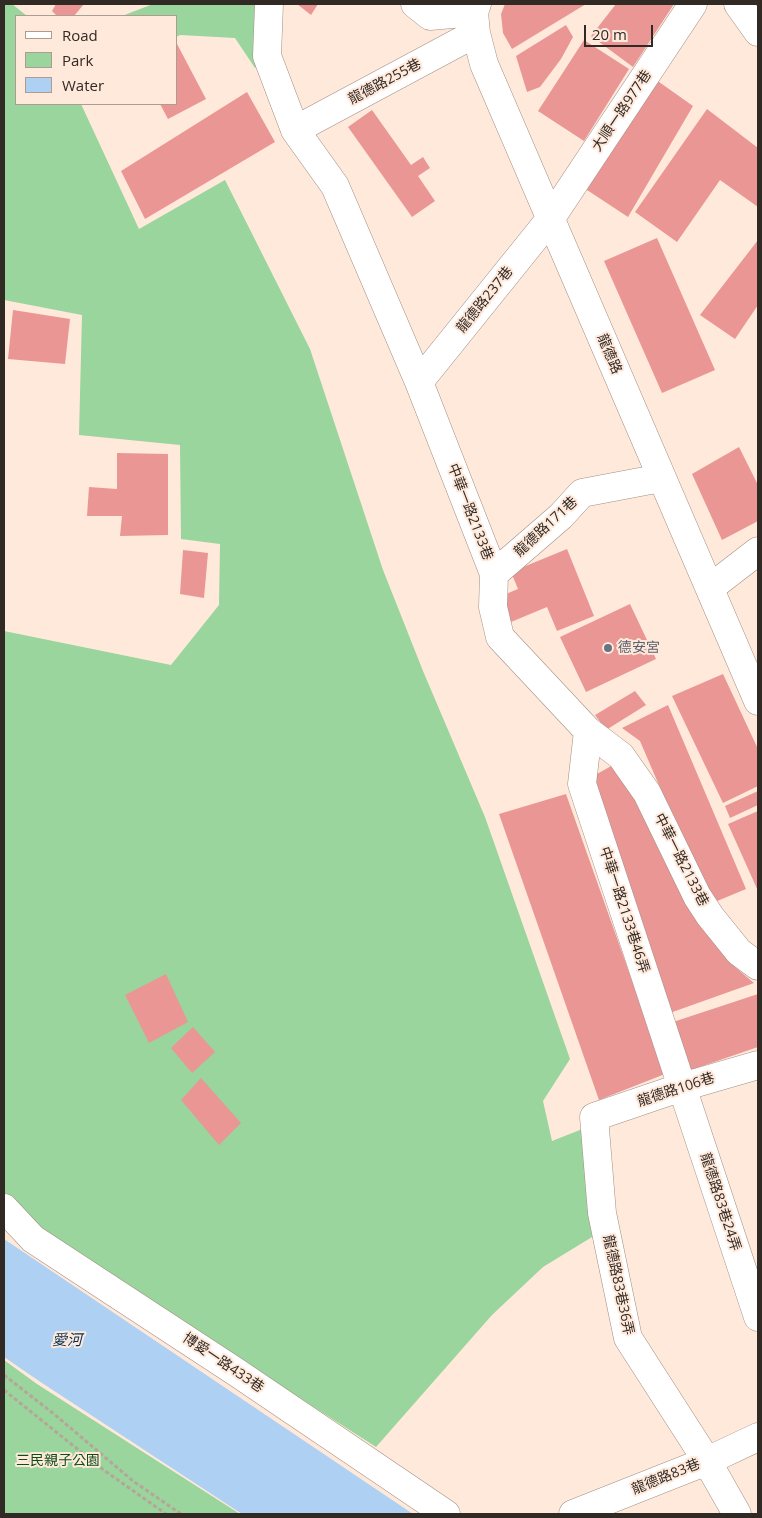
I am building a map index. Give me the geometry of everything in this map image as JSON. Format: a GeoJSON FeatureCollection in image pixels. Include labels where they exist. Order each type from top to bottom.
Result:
{"type":"FeatureCollection","features":[{"type":"Feature","properties":{"kind":"street","name":"中華一路2133巷"},"geometry":{"type":"LineString","coordinates":[[269,4],[267,56],[295,130],[335,186],[419,382],[494,574],[493,607],[500,637],[588,731],[621,756],[647,793],[697,896],[710,916],[740,952],[758,966]]}},
{"type":"Feature","properties":{"kind":"street"},"geometry":{"type":"LineString","coordinates":[[415,4],[430,16],[476,16]]}},
{"type":"Feature","properties":{"kind":"street","name":"大順一路977巷"},"geometry":{"type":"LineString","coordinates":[[551,218],[693,4]]}},
{"type":"Feature","properties":{"kind":"street"},"geometry":{"type":"LineString","coordinates":[[738,4],[758,32]]}},
{"type":"Feature","properties":{"kind":"street","name":"龍德路255巷"},"geometry":{"type":"LineString","coordinates":[[295,130],[476,16]]}},
{"type":"Feature","properties":{"kind":"street","name":"龍德路"},"geometry":{"type":"LineString","coordinates":[[476,16],[484,64],[758,701]]}},
{"type":"Feature","properties":{"kind":"street","name":"龍德路237巷"},"geometry":{"type":"LineString","coordinates":[[419,382],[551,218]]}},
{"type":"Feature","properties":{"kind":"street","name":"龍德路171巷"},"geometry":{"type":"LineString","coordinates":[[494,574],[561,516],[582,493],[661,478]]}},
{"type":"Feature","properties":{"kind":"street"},"geometry":{"type":"LineString","coordinates":[[710,588],[758,551]]}},
{"type":"Feature","properties":{"kind":"street","name":"中華一路2133巷46弄"},"geometry":{"type":"LineString","coordinates":[[588,731],[582,784],[682,1087]]}},
{"type":"Feature","properties":{"kind":"street","name":"龍德路106巷"},"geometry":{"type":"LineString","coordinates":[[594,1117],[682,1087],[758,1065]]}},
{"type":"Feature","properties":{"kind":"street","name":"龍德路83巷24弄"},"geometry":{"type":"LineString","coordinates":[[682,1087],[758,1317]]}},
{"type":"Feature","properties":{"kind":"street","name":"龍德路83巷36弄"},"geometry":{"type":"LineString","coordinates":[[594,1117],[602,1213],[628,1338],[707,1461],[737,1514]]}},
{"type":"Feature","properties":{"kind":"street","name":"博愛一路433巷"},"geometry":{"type":"LineString","coordinates":[[4,1208],[33,1239],[236,1372],[446,1514]]}},
{"type":"Feature","properties":{"kind":"street","name":"龍德路83巷"},"geometry":{"type":"LineString","coordinates":[[573,1514],[707,1461],[758,1437]]}},
{"type":"Feature","properties":{"kind":"path"},"geometry":{"type":"LineString","coordinates":[[4,1375],[54,1414],[133,1481],[181,1514]]}},
{"type":"Feature","properties":{"kind":"path"},"geometry":{"type":"LineString","coordinates":[[4,1390],[102,1468],[166,1514]]}},
{"type":"Feature","properties":{"kind":"green space"},"geometry":{"type":"Polygon","coordinates":[[[4,4],[12,4],[26,15],[15,15],[15,105],[81,105],[139,229],[225,180],[310,349],[383,570],[423,671],[485,817],[570,1059],[543,1101],[552,1141],[585,1128],[592,1237],[543,1267],[492,1315],[376,1447],[32,1226],[4,1193],[4,631],[171,665],[219,605],[220,544],[181,539],[180,445],[79,435],[82,315],[4,300],[4,4]]]}},
{"type":"Feature","properties":{"kind":"green space"},"geometry":{"type":"Polygon","coordinates":[[[153,4],[262,5],[264,62],[255,68],[235,38],[178,36],[178,15],[125,15],[153,4]]]}},
{"type":"Feature","properties":{"kind":"green space","name":"三民親子公園"},"geometry":{"type":"Polygon","coordinates":[[[4,1360],[37,1384],[240,1514],[4,1514],[4,1360]]]}},
{"type":"Feature","properties":{"kind":"water","name":"愛河"},"geometry":{"type":"Polygon","coordinates":[[[4,1239],[413,1514],[242,1514],[39,1381],[4,1357],[4,1239]]]}},
{"type":"Feature","properties":{"kind":"building"},"geometry":{"type":"Polygon","coordinates":[[[56,4],[84,4],[75,15],[56,15],[52,11],[56,4]]]}},
{"type":"Feature","properties":{"kind":"building"},"geometry":{"type":"Polygon","coordinates":[[[297,4],[318,4],[311,15],[297,4]]]}},
{"type":"Feature","properties":{"kind":"building"},"geometry":{"type":"Polygon","coordinates":[[[505,4],[586,4],[512,49],[503,33],[501,14],[505,4]]]}},
{"type":"Feature","properties":{"kind":"building"},"geometry":{"type":"Polygon","coordinates":[[[616,4],[674,4],[633,67],[591,36],[616,4]]]}},
{"type":"Feature","properties":{"kind":"building"},"geometry":{"type":"Polygon","coordinates":[[[566,25],[573,37],[561,59],[540,87],[527,92],[516,56],[566,25]]]}},
{"type":"Feature","properties":{"kind":"building"},"geometry":{"type":"Polygon","coordinates":[[[584,40],[629,69],[584,141],[538,111],[584,40]]]}},
{"type":"Feature","properties":{"kind":"building"},"geometry":{"type":"Polygon","coordinates":[[[178,46],[206,99],[168,119],[161,105],[178,105],[178,46]]]}},
{"type":"Feature","properties":{"kind":"building"},"geometry":{"type":"Polygon","coordinates":[[[652,77],[693,106],[628,217],[584,188],[652,77]]]}},
{"type":"Feature","properties":{"kind":"building"},"geometry":{"type":"Polygon","coordinates":[[[247,92],[275,142],[145,219],[121,171],[247,92]]]}},
{"type":"Feature","properties":{"kind":"building"},"geometry":{"type":"Polygon","coordinates":[[[707,109],[758,148],[758,207],[720,180],[677,242],[635,212],[707,109]]]}},
{"type":"Feature","properties":{"kind":"building"},"geometry":{"type":"Polygon","coordinates":[[[372,110],[411,165],[423,157],[430,168],[418,176],[435,201],[412,217],[348,127],[372,110]]]}},
{"type":"Feature","properties":{"kind":"building"},"geometry":{"type":"Polygon","coordinates":[[[657,238],[715,370],[662,393],[604,261],[657,238]]]}},
{"type":"Feature","properties":{"kind":"building"},"geometry":{"type":"Polygon","coordinates":[[[758,240],[758,305],[735,339],[700,315],[758,240]]]}},
{"type":"Feature","properties":{"kind":"building"},"geometry":{"type":"Polygon","coordinates":[[[13,310],[70,319],[65,364],[8,359],[13,310]]]}},
{"type":"Feature","properties":{"kind":"building"},"geometry":{"type":"Polygon","coordinates":[[[739,447],[758,485],[758,521],[722,540],[692,474],[739,447]]]}},
{"type":"Feature","properties":{"kind":"building"},"geometry":{"type":"Polygon","coordinates":[[[117,453],[168,454],[168,535],[120,536],[122,516],[87,516],[89,487],[117,489],[117,453]]]}},
{"type":"Feature","properties":{"kind":"building"},"geometry":{"type":"Polygon","coordinates":[[[567,549],[594,616],[557,631],[547,607],[511,622],[501,596],[518,589],[511,572],[567,549]]]}},
{"type":"Feature","properties":{"kind":"building"},"geometry":{"type":"Polygon","coordinates":[[[183,550],[208,553],[204,598],[180,594],[183,550]]]}},
{"type":"Feature","properties":{"kind":"building","name":"德安宮"},"geometry":{"type":"Polygon","coordinates":[[[630,604],[656,659],[586,692],[560,637],[630,604]]]}},
{"type":"Feature","properties":{"kind":"building"},"geometry":{"type":"Polygon","coordinates":[[[723,674],[758,749],[758,786],[723,803],[672,696],[723,674]]]}},
{"type":"Feature","properties":{"kind":"building"},"geometry":{"type":"Polygon","coordinates":[[[635,691],[646,705],[606,730],[595,715],[635,691]]]}},
{"type":"Feature","properties":{"kind":"building"},"geometry":{"type":"Polygon","coordinates":[[[668,705],[746,889],[710,904],[640,741],[622,728],[668,705]]]}},
{"type":"Feature","properties":{"kind":"building"},"geometry":{"type":"Polygon","coordinates":[[[613,765],[638,793],[712,931],[735,967],[754,983],[667,1014],[588,779],[613,765]]]}},
{"type":"Feature","properties":{"kind":"building"},"geometry":{"type":"Polygon","coordinates":[[[758,791],[758,805],[730,818],[725,806],[758,791]]]}},
{"type":"Feature","properties":{"kind":"building"},"geometry":{"type":"Polygon","coordinates":[[[566,794],[665,1074],[599,1100],[499,814],[566,794]]]}},
{"type":"Feature","properties":{"kind":"building"},"geometry":{"type":"Polygon","coordinates":[[[758,811],[758,891],[728,824],[758,811]]]}},
{"type":"Feature","properties":{"kind":"building"},"geometry":{"type":"Polygon","coordinates":[[[166,974],[188,1022],[149,1043],[125,995],[166,974]]]}},
{"type":"Feature","properties":{"kind":"building"},"geometry":{"type":"Polygon","coordinates":[[[758,994],[758,1047],[682,1073],[667,1024],[758,994]]]}},
{"type":"Feature","properties":{"kind":"building"},"geometry":{"type":"Polygon","coordinates":[[[193,1027],[215,1052],[192,1073],[171,1048],[193,1027]]]}},
{"type":"Feature","properties":{"kind":"building"},"geometry":{"type":"Polygon","coordinates":[[[201,1078],[241,1123],[219,1145],[181,1100],[201,1078]]]}},
{"type":"Feature","properties":{"kind":"place","name":"德安宮"},"geometry":{"type":"Point","coordinates":[608,648]}}]}
